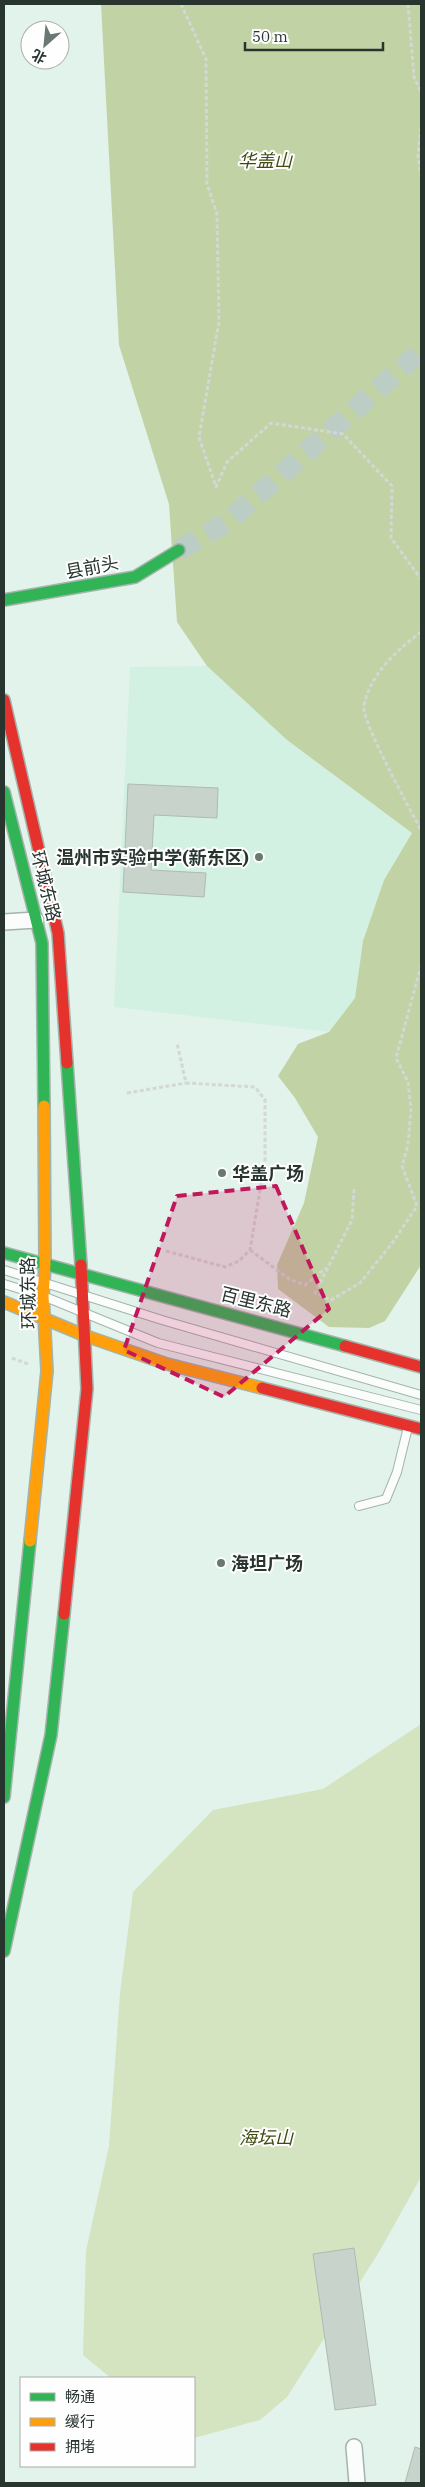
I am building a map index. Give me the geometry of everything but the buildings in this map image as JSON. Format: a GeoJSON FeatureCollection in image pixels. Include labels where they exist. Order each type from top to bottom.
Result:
{"type":"FeatureCollection","features":[{"type":"Feature","properties":{"kind":"main road","name":"县前头"},"geometry":{"type":"LineString","coordinates":[[4,600],[135,577],[179,550]]}},
{"type":"Feature","properties":{"kind":"main road","name":"环城东路"},"geometry":{"type":"LineString","coordinates":[[4,700],[58,934],[88,1389],[51,1735],[4,1951]]}},
{"type":"Feature","properties":{"kind":"main road","name":"环城东路"},"geometry":{"type":"LineString","coordinates":[[4,792],[42,943],[45,1265],[43,1296],[47,1371],[7,1728],[4,1797]]}},
{"type":"Feature","properties":{"kind":"main road","name":"百里东路"},"geometry":{"type":"LineString","coordinates":[[4,1253],[80,1276],[292,1330],[421,1366]]}},
{"type":"Feature","properties":{"kind":"main road"},"geometry":{"type":"LineString","coordinates":[[4,1302],[86,1336],[167,1364],[421,1429]]}},
{"type":"Feature","properties":{"kind":"street"},"geometry":{"type":"LineString","coordinates":[[4,922],[36,920]]}},
{"type":"Feature","properties":{"kind":"street"},"geometry":{"type":"LineString","coordinates":[[354,2447],[357,2483]]}},
{"type":"Feature","properties":{"kind":"lane"},"geometry":{"type":"LineString","coordinates":[[4,1270],[162,1320],[421,1395]]}},
{"type":"Feature","properties":{"kind":"lane"},"geometry":{"type":"LineString","coordinates":[[4,1284],[43,1296],[158,1343],[421,1410]]}},
{"type":"Feature","properties":{"kind":"lane"},"geometry":{"type":"LineString","coordinates":[[359,1506],[386,1499],[397,1472],[408,1425]]}},
{"type":"Feature","properties":{"kind":"path"},"geometry":{"type":"LineString","coordinates":[[181,4],[206,59],[207,184],[217,214],[219,322],[199,437],[216,488],[227,462],[271,423],[343,434],[392,486],[392,538],[421,579]]}},
{"type":"Feature","properties":{"kind":"path"},"geometry":{"type":"LineString","coordinates":[[408,4],[414,77],[421,92]]}},
{"type":"Feature","properties":{"kind":"path"},"geometry":{"type":"LineString","coordinates":[[421,128],[418,155],[421,175]]}},
{"type":"Feature","properties":{"kind":"path"},"geometry":{"type":"LineString","coordinates":[[421,632],[402,647],[373,680],[363,708],[379,748],[421,830]]}},
{"type":"Feature","properties":{"kind":"path"},"geometry":{"type":"LineString","coordinates":[[354,1189],[352,1220],[315,1293],[331,1300],[360,1283],[393,1242],[416,1206],[402,1166],[408,1145],[411,1109],[408,1082],[396,1058],[421,966]]}},
{"type":"Feature","properties":{"kind":"path"},"geometry":{"type":"LineString","coordinates":[[177,1043],[186,1083]]}},
{"type":"Feature","properties":{"kind":"path"},"geometry":{"type":"LineString","coordinates":[[127,1093],[186,1083],[255,1087],[265,1100],[265,1160],[250,1250],[239,1261],[225,1267],[166,1251]]}},
{"type":"Feature","properties":{"kind":"path"},"geometry":{"type":"LineString","coordinates":[[250,1250],[289,1279],[305,1285],[328,1266]]}},
{"type":"Feature","properties":{"kind":"highlighted area"},"geometry":{"type":"Polygon","coordinates":[[[276,1186],[329,1309],[224,1397],[124,1350],[177,1196],[276,1186]]]}},
{"type":"Feature","properties":{"kind":"shaded area","name":"温州市实验中学(新东区)"},"geometry":{"type":"Polygon","coordinates":[[[207,666],[287,740],[412,833],[384,881],[363,941],[355,998],[329,1032],[114,1007],[130,667],[207,666]]]}},
{"type":"Feature","properties":{"kind":"green space","name":"华盖山"},"geometry":{"type":"Polygon","coordinates":[[[101,4],[421,4],[421,1265],[385,1321],[369,1328],[329,1327],[278,1289],[277,1265],[304,1203],[318,1137],[295,1098],[278,1076],[298,1044],[329,1032],[355,998],[363,941],[384,880],[412,833],[287,740],[207,666],[177,622],[169,504],[119,345],[101,4]]]}},
{"type":"Feature","properties":{"kind":"green space","name":"海坛山"},"geometry":{"type":"Polygon","coordinates":[[[421,1724],[421,2177],[379,2252],[287,2397],[260,2420],[195,2438],[195,2377],[110,2377],[83,2355],[86,2251],[109,2146],[120,1993],[133,1892],[213,1810],[323,1789],[421,1724]]]}},
{"type":"Feature","properties":{"kind":"tunnel"},"geometry":{"type":"LineString","coordinates":[[179,550],[227,522],[421,351]]}},
{"type":"Feature","properties":{"kind":"traffic: fast"},"geometry":{"type":"LineString","coordinates":[[4,600],[135,577],[179,550]]}},
{"type":"Feature","properties":{"kind":"traffic: fast"},"geometry":{"type":"LineString","coordinates":[[4,792],[42,943],[44,1106]]}},
{"type":"Feature","properties":{"kind":"traffic: fast"},"geometry":{"type":"LineString","coordinates":[[67,1063],[81,1265]]}},
{"type":"Feature","properties":{"kind":"traffic: fast"},"geometry":{"type":"LineString","coordinates":[[4,1253],[345,1346]]}},
{"type":"Feature","properties":{"kind":"traffic: fast"},"geometry":{"type":"LineString","coordinates":[[4,1797],[30,1541]]}},
{"type":"Feature","properties":{"kind":"traffic: fast"},"geometry":{"type":"LineString","coordinates":[[4,1951],[51,1735],[64,1614]]}},
{"type":"Feature","properties":{"kind":"traffic: slow"},"geometry":{"type":"LineString","coordinates":[[30,1541],[47,1371],[43,1296],[45,1265],[44,1106]]}},
{"type":"Feature","properties":{"kind":"traffic: slow"},"geometry":{"type":"LineString","coordinates":[[4,1302],[86,1336],[167,1364],[262,1388]]}},
{"type":"Feature","properties":{"kind":"traffic: jam"},"geometry":{"type":"LineString","coordinates":[[4,700],[58,933],[67,1063]]}},
{"type":"Feature","properties":{"kind":"traffic: jam"},"geometry":{"type":"LineString","coordinates":[[64,1614],[87,1389],[81,1265]]}},
{"type":"Feature","properties":{"kind":"traffic: jam"},"geometry":{"type":"LineString","coordinates":[[345,1346],[421,1367]]}},
{"type":"Feature","properties":{"kind":"traffic: jam"},"geometry":{"type":"LineString","coordinates":[[262,1388],[421,1429]]}},
{"type":"Feature","properties":{"kind":"place","name":"温州市实验中学(新东区)"},"geometry":{"type":"Point","coordinates":[259,857]}},
{"type":"Feature","properties":{"kind":"place","name":"华盖广场"},"geometry":{"type":"Point","coordinates":[222,1173]}},
{"type":"Feature","properties":{"kind":"place","name":"海坦广场"},"geometry":{"type":"Point","coordinates":[221,1563]}}]}
